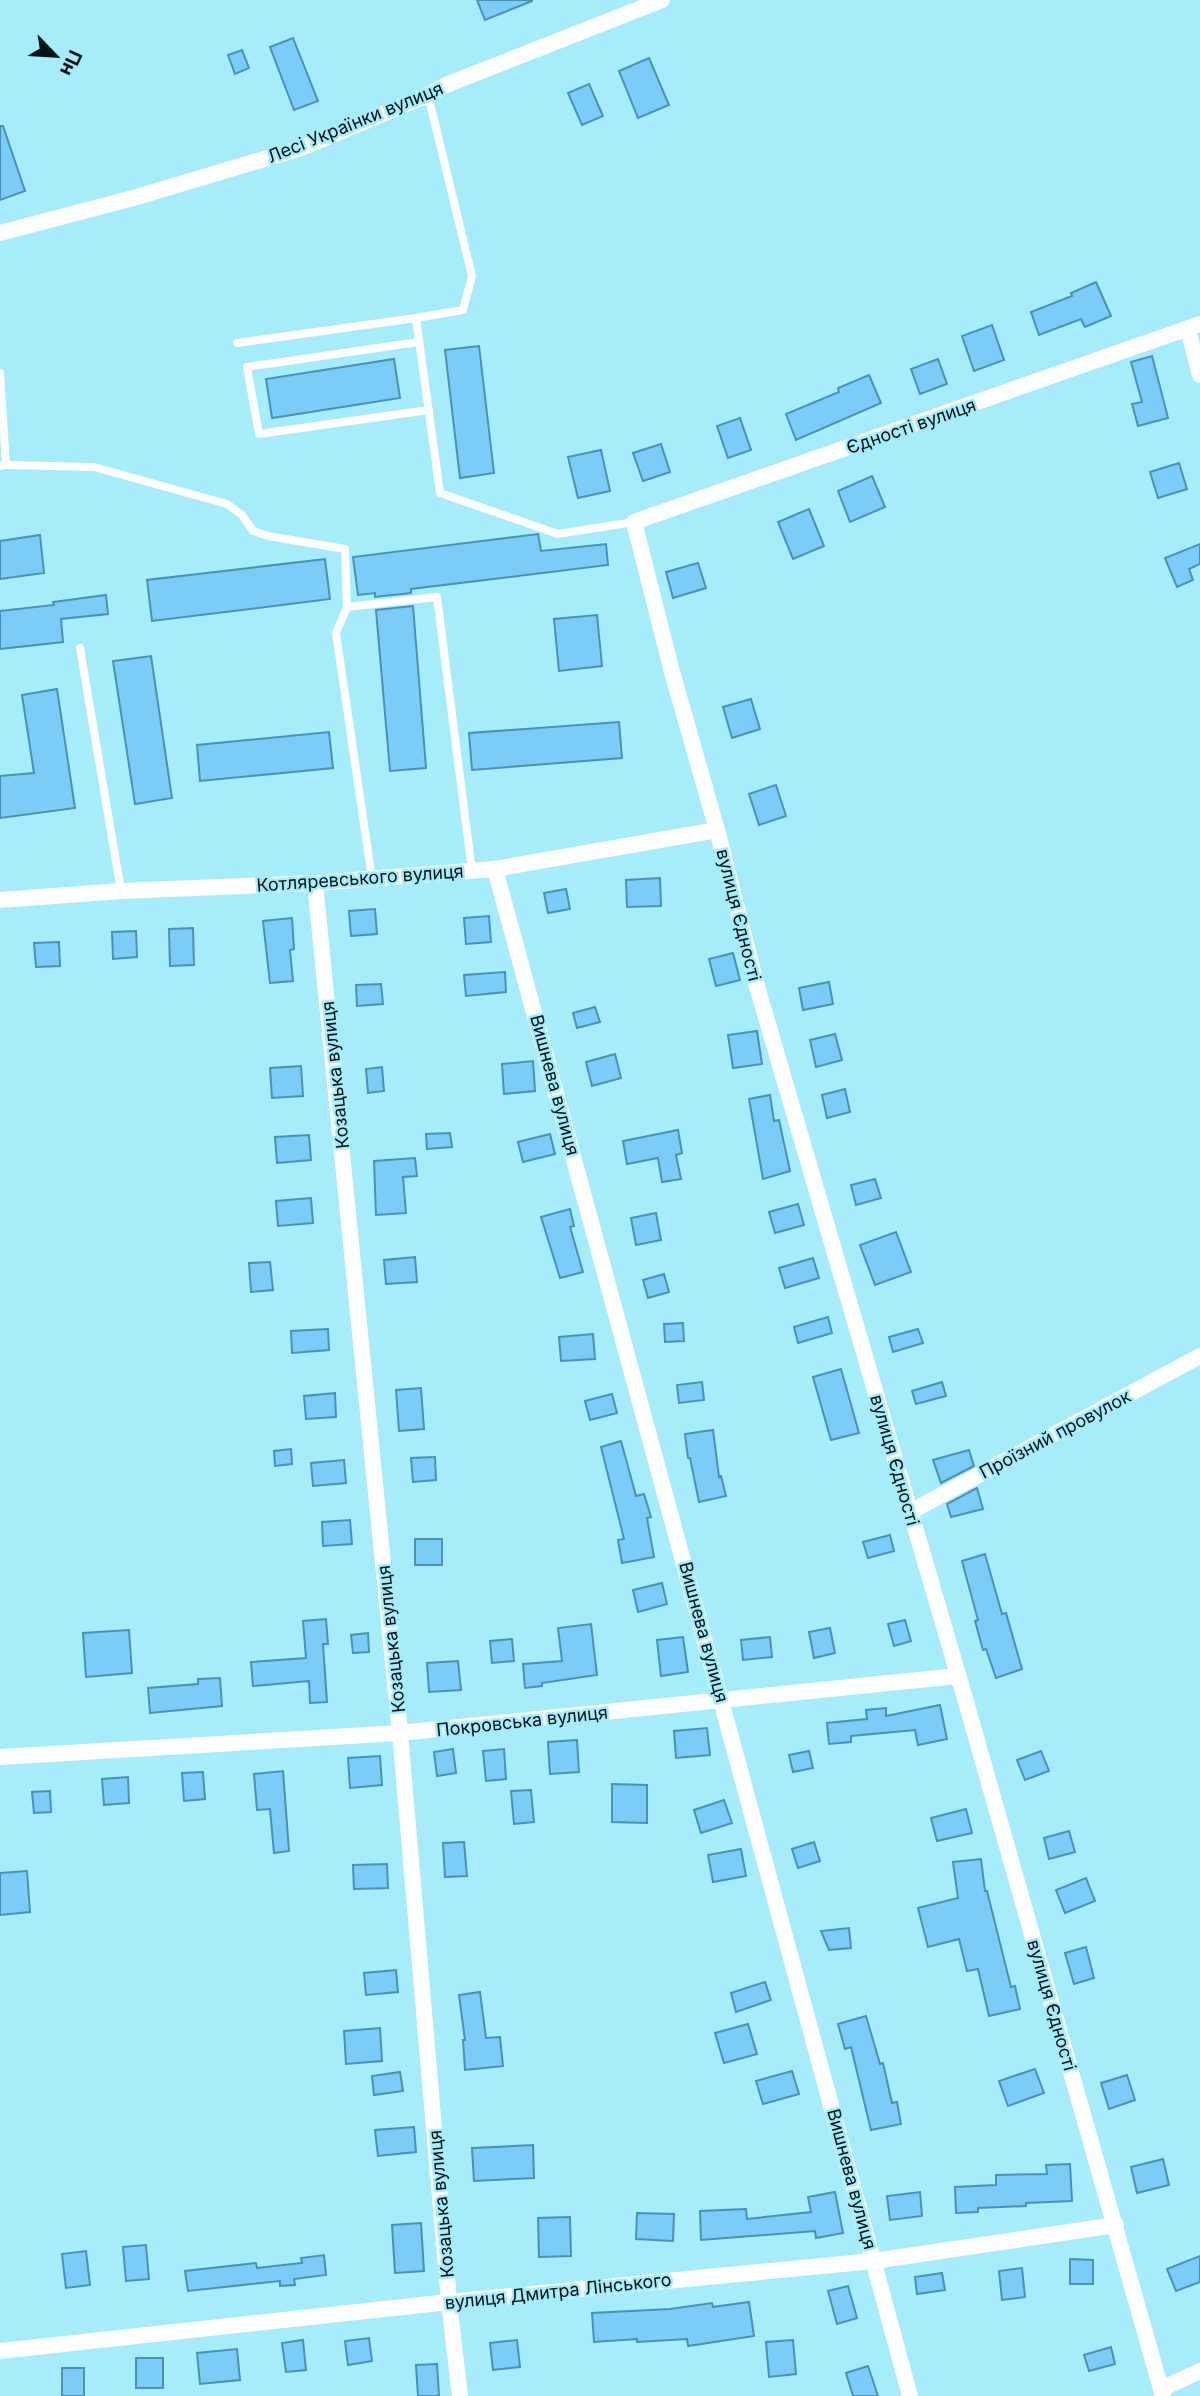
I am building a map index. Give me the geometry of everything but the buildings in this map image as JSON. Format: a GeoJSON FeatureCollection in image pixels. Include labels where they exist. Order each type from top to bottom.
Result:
{"type":"FeatureCollection","features":[{"type":"Feature","properties":{"kind":"street","name":"Лесі Українки вулиця"},"geometry":{"type":"LineString","coordinates":[[0,233],[137,197],[301,148],[446,85],[662,0]]}},
{"type":"Feature","properties":{"kind":"street"},"geometry":{"type":"LineString","coordinates":[[1194,327],[1200,375]]}},
{"type":"Feature","properties":{"kind":"street","name":"Єдності вулиця"},"geometry":{"type":"LineString","coordinates":[[634,522],[1194,327]]}},
{"type":"Feature","properties":{"kind":"street","name":"вулиця Єдності"},"geometry":{"type":"LineString","coordinates":[[634,522],[671,672],[717,830],[758,990],[911,1512],[1162,2392]]}},
{"type":"Feature","properties":{"kind":"street","name":"Котляревського вулиця"},"geometry":{"type":"LineString","coordinates":[[0,900],[121,891],[315,883],[495,869],[717,830]]}},
{"type":"Feature","properties":{"kind":"street","name":"Вишнева вулиця"},"geometry":{"type":"LineString","coordinates":[[495,869],[910,2396]]}},
{"type":"Feature","properties":{"kind":"street","name":"Козацька вулиця"},"geometry":{"type":"LineString","coordinates":[[315,883],[400,1733],[449,2302],[460,2396]]}},
{"type":"Feature","properties":{"kind":"street","name":"Проїзний провулок"},"geometry":{"type":"LineString","coordinates":[[911,1512],[1200,1356]]}},
{"type":"Feature","properties":{"kind":"street","name":"Покровська вулиця"},"geometry":{"type":"LineString","coordinates":[[0,1757],[400,1733],[958,1676]]}},
{"type":"Feature","properties":{"kind":"street","name":"вулиця Дмитра Лінського"},"geometry":{"type":"LineString","coordinates":[[0,2351],[449,2302],[874,2261],[1116,2225]]}},
{"type":"Feature","properties":{"kind":"street"},"geometry":{"type":"LineString","coordinates":[[1162,2392],[1200,2371]]}},
{"type":"Feature","properties":{"kind":"lane"},"geometry":{"type":"LineString","coordinates":[[237,343],[463,310],[472,276],[428,95]]}},
{"type":"Feature","properties":{"kind":"lane"},"geometry":{"type":"LineString","coordinates":[[416,318],[440,493],[558,534],[634,522]]}},
{"type":"Feature","properties":{"kind":"lane"},"geometry":{"type":"LineString","coordinates":[[419,342],[247,367],[259,434],[429,410]]}},
{"type":"Feature","properties":{"kind":"lane"},"geometry":{"type":"LineString","coordinates":[[0,373],[3,466],[94,467],[227,504],[243,515],[253,531],[268,536],[345,549],[347,607],[336,633],[372,879]]}},
{"type":"Feature","properties":{"kind":"lane"},"geometry":{"type":"LineString","coordinates":[[347,607],[437,597],[472,871]]}},
{"type":"Feature","properties":{"kind":"lane"},"geometry":{"type":"LineString","coordinates":[[80,648],[121,891]]}}]}
